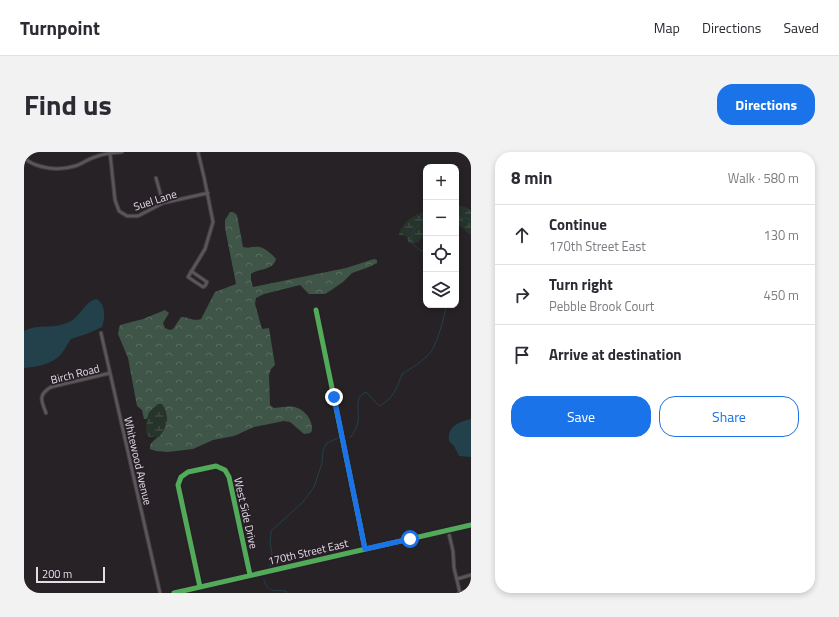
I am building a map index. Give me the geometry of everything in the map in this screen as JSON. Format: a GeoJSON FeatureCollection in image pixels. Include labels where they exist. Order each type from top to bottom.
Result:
{"type":"FeatureCollection","features":[{"type":"Feature","properties":{"kind":"street"},"geometry":{"type":"LineString","coordinates":[[24,158],[35,165],[62,169],[75,166],[95,157],[110,153],[122,152]]}},
{"type":"Feature","properties":{"kind":"street"},"geometry":{"type":"LineString","coordinates":[[191,271],[207,282],[205,286],[203,287],[188,277],[191,271],[208,242],[213,222],[198,152]]}},
{"type":"Feature","properties":{"kind":"street","name":"Suel Lane"},"geometry":{"type":"LineString","coordinates":[[110,153],[115,200],[119,211],[127,216],[138,216],[163,203],[208,193]]}},
{"type":"Feature","properties":{"kind":"street"},"geometry":{"type":"LineString","coordinates":[[156,178],[163,203]]}},
{"type":"Feature","properties":{"kind":"street"},"geometry":{"type":"LineString","coordinates":[[316,310],[365,549]]}},
{"type":"Feature","properties":{"kind":"street","name":"Whitewood Avenue"},"geometry":{"type":"LineString","coordinates":[[101,333],[160,593]]}},
{"type":"Feature","properties":{"kind":"street","name":"Birch Road"},"geometry":{"type":"LineString","coordinates":[[46,413],[42,396],[44,391],[51,387],[110,373]]}},
{"type":"Feature","properties":{"kind":"street","name":"West Side Drive"},"geometry":{"type":"LineString","coordinates":[[200,587],[178,485],[182,477],[188,472],[216,466],[225,470],[229,477],[250,575]]}},
{"type":"Feature","properties":{"kind":"street","name":"170th Street East"},"geometry":{"type":"LineString","coordinates":[[174,593],[471,525]]}},
{"type":"Feature","properties":{"kind":"street"},"geometry":{"type":"LineString","coordinates":[[448,530],[453,551],[454,568],[460,593]]}},
{"type":"Feature","properties":{"kind":"street"},"geometry":{"type":"LineString","coordinates":[[457,578],[471,575]]}},
{"type":"Feature","properties":{"kind":"green space"},"geometry":{"type":"Polygon","coordinates":[[[459,206],[466,207],[471,211],[471,235],[460,227],[459,206]]]}},
{"type":"Feature","properties":{"kind":"green space"},"geometry":{"type":"Polygon","coordinates":[[[230,212],[237,215],[243,247],[262,248],[276,259],[272,266],[251,274],[253,287],[346,268],[374,259],[377,260],[377,263],[352,273],[343,282],[325,294],[309,294],[300,285],[264,294],[256,298],[255,304],[262,329],[269,328],[275,365],[271,369],[269,375],[270,405],[274,408],[295,407],[303,411],[307,415],[312,426],[312,431],[310,433],[304,434],[290,422],[284,421],[254,427],[234,436],[213,440],[193,449],[168,452],[156,451],[150,449],[150,445],[165,427],[167,417],[153,408],[147,419],[144,419],[142,410],[137,406],[128,358],[118,334],[119,328],[120,325],[143,319],[165,310],[169,313],[163,323],[165,328],[170,330],[173,329],[181,317],[195,320],[201,319],[215,292],[236,284],[225,228],[225,220],[230,212]]]}},
{"type":"Feature","properties":{"kind":"green space"},"geometry":{"type":"Polygon","coordinates":[[[423,212],[423,237],[418,242],[411,244],[406,236],[399,235],[406,222],[417,214],[423,212]]]}},
{"type":"Feature","properties":{"kind":"green space"},"geometry":{"type":"Polygon","coordinates":[[[158,404],[162,404],[166,412],[166,425],[159,437],[149,437],[146,433],[147,420],[152,410],[158,404]]]}},
{"type":"Feature","properties":{"kind":"water"},"geometry":{"type":"Polygon","coordinates":[[[97,299],[102,305],[104,312],[102,327],[71,339],[59,357],[55,360],[40,366],[24,368],[24,331],[35,327],[57,326],[69,322],[77,317],[89,303],[97,299]]]}},
{"type":"Feature","properties":{"kind":"water"},"geometry":{"type":"Polygon","coordinates":[[[471,419],[471,457],[459,456],[454,446],[449,441],[450,432],[458,423],[471,419]]]}},
{"type":"Feature","properties":{"kind":"waterway"},"geometry":{"type":"LineString","coordinates":[[459,217],[471,219]]}},
{"type":"Feature","properties":{"kind":"waterway"},"geometry":{"type":"LineString","coordinates":[[423,222],[413,232],[412,237],[412,242],[415,246],[419,250],[423,251]]}},
{"type":"Feature","properties":{"kind":"waterway"},"geometry":{"type":"LineString","coordinates":[[350,438],[358,423],[358,401],[362,395],[366,392],[379,406],[388,400],[396,388],[402,374],[421,362],[432,350],[440,330],[445,308]]}},
{"type":"Feature","properties":{"kind":"waterway"},"geometry":{"type":"LineString","coordinates":[[270,568],[272,553],[270,543],[271,531],[303,502],[314,487],[322,463],[323,450],[327,443],[338,438]]}},
{"type":"Feature","properties":{"kind":"waterway"},"geometry":{"type":"LineString","coordinates":[[264,580],[267,587],[270,589],[275,591],[286,591],[287,593]]}},
{"type":"Feature","properties":{"kind":"cycle path"},"geometry":{"type":"LineString","coordinates":[[316,310],[365,549]]}},
{"type":"Feature","properties":{"kind":"cycle path"},"geometry":{"type":"LineString","coordinates":[[200,587],[178,485],[181,477],[188,472],[216,466],[225,470],[229,477],[250,575]]}},
{"type":"Feature","properties":{"kind":"cycle path"},"geometry":{"type":"LineString","coordinates":[[174,593],[471,525]]}},
{"type":"Feature","properties":{"kind":"route"},"geometry":{"type":"LineString","coordinates":[[334,397],[365,549],[410,539]]}}]}
